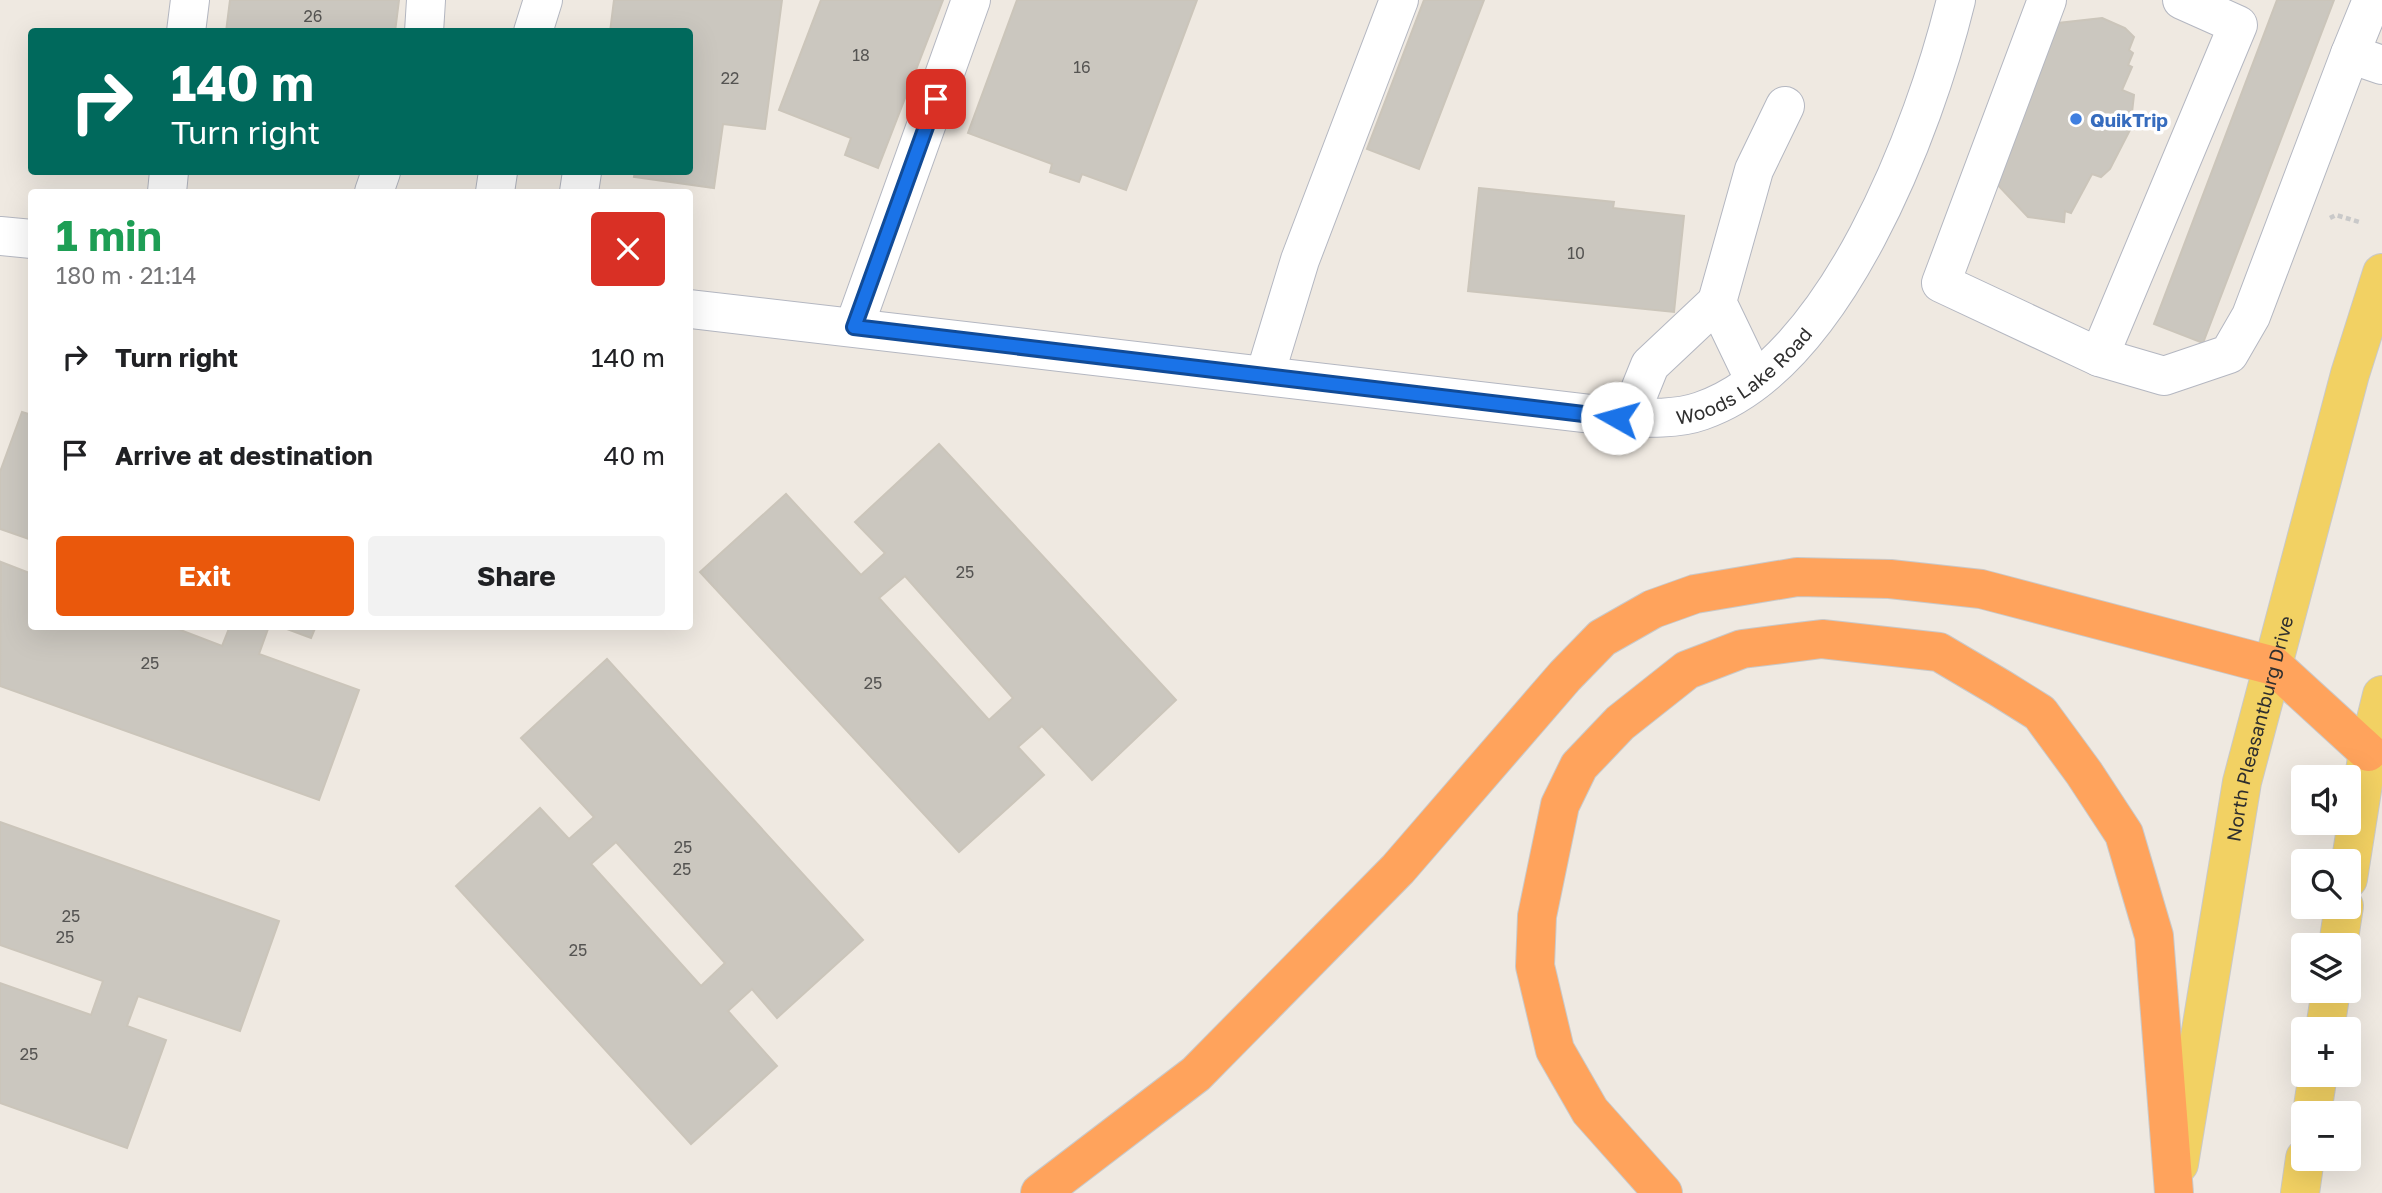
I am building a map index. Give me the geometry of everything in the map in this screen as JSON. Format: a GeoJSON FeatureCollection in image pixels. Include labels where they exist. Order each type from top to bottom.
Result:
{"type":"FeatureCollection","features":[{"type":"Feature","properties":{"kind":"highway"},"geometry":{"type":"LineString","coordinates":[[1040,1193],[1196,1074],[1398,869],[1565,676],[1602,638],[1653,609],[1695,594],[1797,577],[1890,579],[1981,589],[2274,666],[2368,752]]}},
{"type":"Feature","properties":{"kind":"highway"},"geometry":{"type":"LineString","coordinates":[[1663,1193],[1590,1111],[1555,1050],[1535,966],[1537,916],[1560,805],[1579,766],[1620,723],[1687,670],[1742,649],[1822,639],[1939,652],[2020,700],[2040,713],[2124,834],[2154,936],[2174,1193]]}},
{"type":"Feature","properties":{"kind":"main road","name":"North Pleasantburg Drive"},"geometry":{"type":"LineString","coordinates":[[2174,1193],[2242,782],[2350,374],[2382,273]]}},
{"type":"Feature","properties":{"kind":"main road"},"geometry":{"type":"LineString","coordinates":[[2353,849],[2368,752],[2382,695]]}},
{"type":"Feature","properties":{"kind":"main road"},"geometry":{"type":"LineString","coordinates":[[2300,1193],[2303,1171]]}},
{"type":"Feature","properties":{"kind":"street"},"geometry":{"type":"LineString","coordinates":[[186,28],[190,0]]}},
{"type":"Feature","properties":{"kind":"street"},"geometry":{"type":"LineString","coordinates":[[534,28],[543,0]]}},
{"type":"Feature","properties":{"kind":"street"},"geometry":{"type":"LineString","coordinates":[[854,327],[971,0]]}},
{"type":"Feature","properties":{"kind":"street"},"geometry":{"type":"LineString","coordinates":[[1265,375],[1300,260],[1399,0]]}},
{"type":"Feature","properties":{"kind":"street","name":"Woods Lake Road"},"geometry":{"type":"LineString","coordinates":[[693,309],[1629,418],[1699,412],[1725,401],[1755,381],[1805,331],[1846,272],[1877,217],[1911,145],[1930,92],[1956,0]]}},
{"type":"Feature","properties":{"kind":"street"},"geometry":{"type":"LineString","coordinates":[[2047,0],[1941,284],[2099,357],[2164,376],[2229,354],[2251,316],[2366,60],[2372,0]]}},
{"type":"Feature","properties":{"kind":"street"},"geometry":{"type":"LineString","coordinates":[[2099,357],[2244,13],[2182,0]]}},
{"type":"Feature","properties":{"kind":"street"},"geometry":{"type":"LineString","coordinates":[[1629,418],[1650,365],[1717,302],[1754,170],[1785,106]]}},
{"type":"Feature","properties":{"kind":"street"},"geometry":{"type":"LineString","coordinates":[[0,236],[28,239]]}},
{"type":"Feature","properties":{"kind":"street"},"geometry":{"type":"LineString","coordinates":[[1717,302],[1755,381]]}},
{"type":"Feature","properties":{"kind":"building"},"geometry":{"type":"Polygon","coordinates":[[[230,0],[399,0],[396,28],[226,28],[230,0]]]}},
{"type":"Feature","properties":{"kind":"building"},"geometry":{"type":"Polygon","coordinates":[[[614,0],[782,0],[765,129],[723,124],[714,188],[634,177],[693,175],[693,28],[610,28],[614,0]]]}},
{"type":"Feature","properties":{"kind":"building"},"geometry":{"type":"Polygon","coordinates":[[[821,0],[943,0],[878,168],[845,155],[851,138],[779,110],[821,0]]]}},
{"type":"Feature","properties":{"kind":"building"},"geometry":{"type":"Polygon","coordinates":[[[1017,0],[1197,0],[1126,190],[1082,174],[1079,182],[1050,172],[1052,164],[968,133],[1017,0]]]}},
{"type":"Feature","properties":{"kind":"building"},"geometry":{"type":"Polygon","coordinates":[[[1424,0],[1484,0],[1419,169],[1367,149],[1424,0]]]}},
{"type":"Feature","properties":{"kind":"building","name":"QuikTrip"},"geometry":{"type":"Polygon","coordinates":[[[2277,0],[2334,0],[2203,343],[2154,324],[2277,0]]]}},
{"type":"Feature","properties":{"kind":"building","name":"QuikTrip"},"geometry":{"type":"Polygon","coordinates":[[[2102,18],[2125,28],[2134,37],[2129,50],[2133,53],[2128,65],[2132,67],[2122,90],[2134,95],[2130,130],[2110,169],[2101,177],[2092,174],[2071,213],[2065,211],[2064,222],[2028,217],[1995,182],[2058,23],[2102,18]]]}},
{"type":"Feature","properties":{"kind":"building"},"geometry":{"type":"Polygon","coordinates":[[[1479,188],[1614,202],[1613,208],[1684,216],[1674,312],[1468,291],[1479,188]]]}},
{"type":"Feature","properties":{"kind":"building"},"geometry":{"type":"Polygon","coordinates":[[[22,412],[28,414],[28,539],[0,529],[0,472],[22,412]]]}},
{"type":"Feature","properties":{"kind":"building"},"geometry":{"type":"Polygon","coordinates":[[[939,444],[1176,700],[1092,780],[1042,726],[1018,747],[1044,775],[959,852],[700,572],[786,494],[861,575],[885,553],[855,522],[939,444]],[[905,576],[879,598],[989,720],[1013,698],[905,576]]]}},
{"type":"Feature","properties":{"kind":"building"},"geometry":{"type":"Polygon","coordinates":[[[1,562],[28,572],[28,630],[180,630],[222,646],[228,630],[268,630],[259,654],[359,690],[319,800],[0,686],[1,562]]]}},
{"type":"Feature","properties":{"kind":"building"},"geometry":{"type":"Polygon","coordinates":[[[290,630],[314,630],[311,638],[290,630]]]}},
{"type":"Feature","properties":{"kind":"building"},"geometry":{"type":"Polygon","coordinates":[[[607,659],[863,940],[777,1018],[752,989],[728,1011],[777,1066],[691,1144],[456,886],[540,808],[569,839],[594,817],[521,738],[607,659]],[[616,842],[591,864],[701,986],[725,963],[616,842]]]}},
{"type":"Feature","properties":{"kind":"building"},"geometry":{"type":"Polygon","coordinates":[[[0,822],[279,921],[240,1031],[138,996],[127,1026],[166,1040],[127,1148],[0,1103],[0,983],[91,1015],[103,981],[0,945],[0,822]]]}},
{"type":"Feature","properties":{"kind":"place","name":"QuikTrip"},"geometry":{"type":"Point","coordinates":[2076,119]}},
{"type":"Feature","properties":{"kind":"route"},"geometry":{"type":"LineString","coordinates":[[936,99],[854,327],[1617,418]]}}]}
